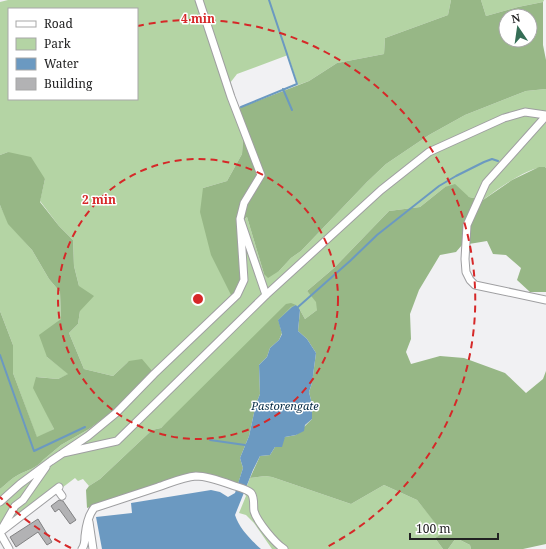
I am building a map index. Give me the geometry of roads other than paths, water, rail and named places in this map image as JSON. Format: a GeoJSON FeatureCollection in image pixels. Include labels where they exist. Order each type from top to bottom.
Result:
{"type":"FeatureCollection","features":[{"type":"Feature","properties":{"kind":"street"},"geometry":{"type":"LineString","coordinates":[[0,502],[20,484],[50,461],[88,436],[116,413],[154,374],[237,295],[244,280],[240,219],[244,204],[261,175],[231,97],[199,0]]}},
{"type":"Feature","properties":{"kind":"street"},"geometry":{"type":"LineString","coordinates":[[62,454],[117,441],[266,295],[381,190],[429,152],[504,118],[525,112],[546,116]]}},
{"type":"Feature","properties":{"kind":"street"},"geometry":{"type":"LineString","coordinates":[[546,116],[486,183],[467,225],[465,259],[466,272],[470,280],[475,285],[546,300]]}},
{"type":"Feature","properties":{"kind":"street"},"geometry":{"type":"LineString","coordinates":[[240,219],[266,295]]}},
{"type":"Feature","properties":{"kind":"street"},"geometry":{"type":"LineString","coordinates":[[0,532],[15,506],[23,500],[50,461]]}},
{"type":"Feature","properties":{"kind":"street"},"geometry":{"type":"LineString","coordinates":[[82,549],[84,546],[89,518],[94,508],[189,477],[197,476],[236,486],[251,493],[256,516],[271,537],[284,549]]}},
{"type":"Feature","properties":{"kind":"street"},"geometry":{"type":"LineString","coordinates":[[0,532],[58,488],[62,496]]}},
{"type":"Feature","properties":{"kind":"street"},"geometry":{"type":"LineString","coordinates":[[47,496],[52,502]]}},
{"type":"Feature","properties":{"kind":"street"},"geometry":{"type":"LineString","coordinates":[[89,518],[93,549]]}},
{"type":"Feature","properties":{"kind":"street"},"geometry":{"type":"LineString","coordinates":[[0,532],[9,549]]}},
{"type":"Feature","properties":{"kind":"water","name":"Pastorengate"},"geometry":{"type":"Polygon","coordinates":[[[296,305],[300,310],[298,331],[307,339],[316,353],[312,383],[309,392],[312,404],[312,419],[305,425],[304,431],[296,435],[285,437],[282,447],[275,447],[270,455],[260,456],[235,515],[242,529],[261,549],[102,549],[96,517],[132,513],[131,503],[211,490],[220,492],[228,497],[235,493],[243,468],[240,458],[249,436],[256,404],[260,394],[259,365],[267,357],[270,348],[279,340],[282,334],[278,320],[296,305]]]}},
{"type":"Feature","properties":{"kind":"waterway"},"geometry":{"type":"LineString","coordinates":[[241,107],[297,84],[269,0]]}},
{"type":"Feature","properties":{"kind":"waterway"},"geometry":{"type":"LineString","coordinates":[[283,89],[292,110]]}},
{"type":"Feature","properties":{"kind":"waterway"},"geometry":{"type":"LineString","coordinates":[[297,310],[298,307],[377,235],[439,186],[484,162],[492,159],[498,161]]}},
{"type":"Feature","properties":{"kind":"waterway"},"geometry":{"type":"LineString","coordinates":[[0,355],[34,451],[85,427]]}},
{"type":"Feature","properties":{"kind":"waterway"},"geometry":{"type":"LineString","coordinates":[[210,440],[245,445]]}}]}
